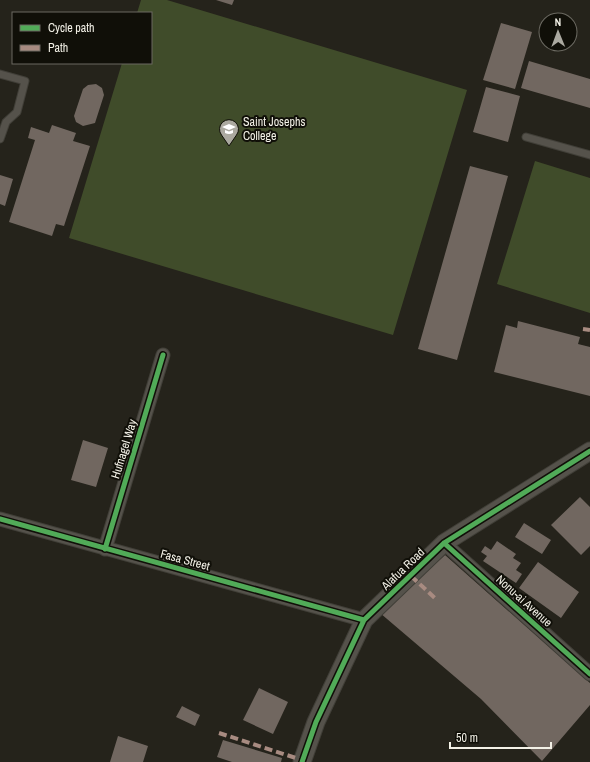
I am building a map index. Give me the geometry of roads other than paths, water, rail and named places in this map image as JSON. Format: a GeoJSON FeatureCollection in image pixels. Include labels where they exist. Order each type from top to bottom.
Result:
{"type":"FeatureCollection","features":[{"type":"Feature","properties":{"kind":"street","name":"Hufnagel Way"},"geometry":{"type":"LineString","coordinates":[[105,549],[163,355]]}},
{"type":"Feature","properties":{"kind":"street","name":"Alafua Road"},"geometry":{"type":"LineString","coordinates":[[302,762],[316,722],[364,620],[444,543],[590,451]]}},
{"type":"Feature","properties":{"kind":"street","name":"Fasa Street"},"geometry":{"type":"LineString","coordinates":[[0,519],[364,620]]}},
{"type":"Feature","properties":{"kind":"street","name":"Nonu-ai Avenue"},"geometry":{"type":"LineString","coordinates":[[444,543],[590,674]]}},
{"type":"Feature","properties":{"kind":"lane"},"geometry":{"type":"LineString","coordinates":[[0,74],[25,81],[17,112],[6,122],[0,139]]}},
{"type":"Feature","properties":{"kind":"lane"},"geometry":{"type":"LineString","coordinates":[[526,137],[590,155]]}},
{"type":"Feature","properties":{"kind":"place","name":"Saint Josephs College"},"geometry":{"type":"Point","coordinates":[229,146]}}]}
